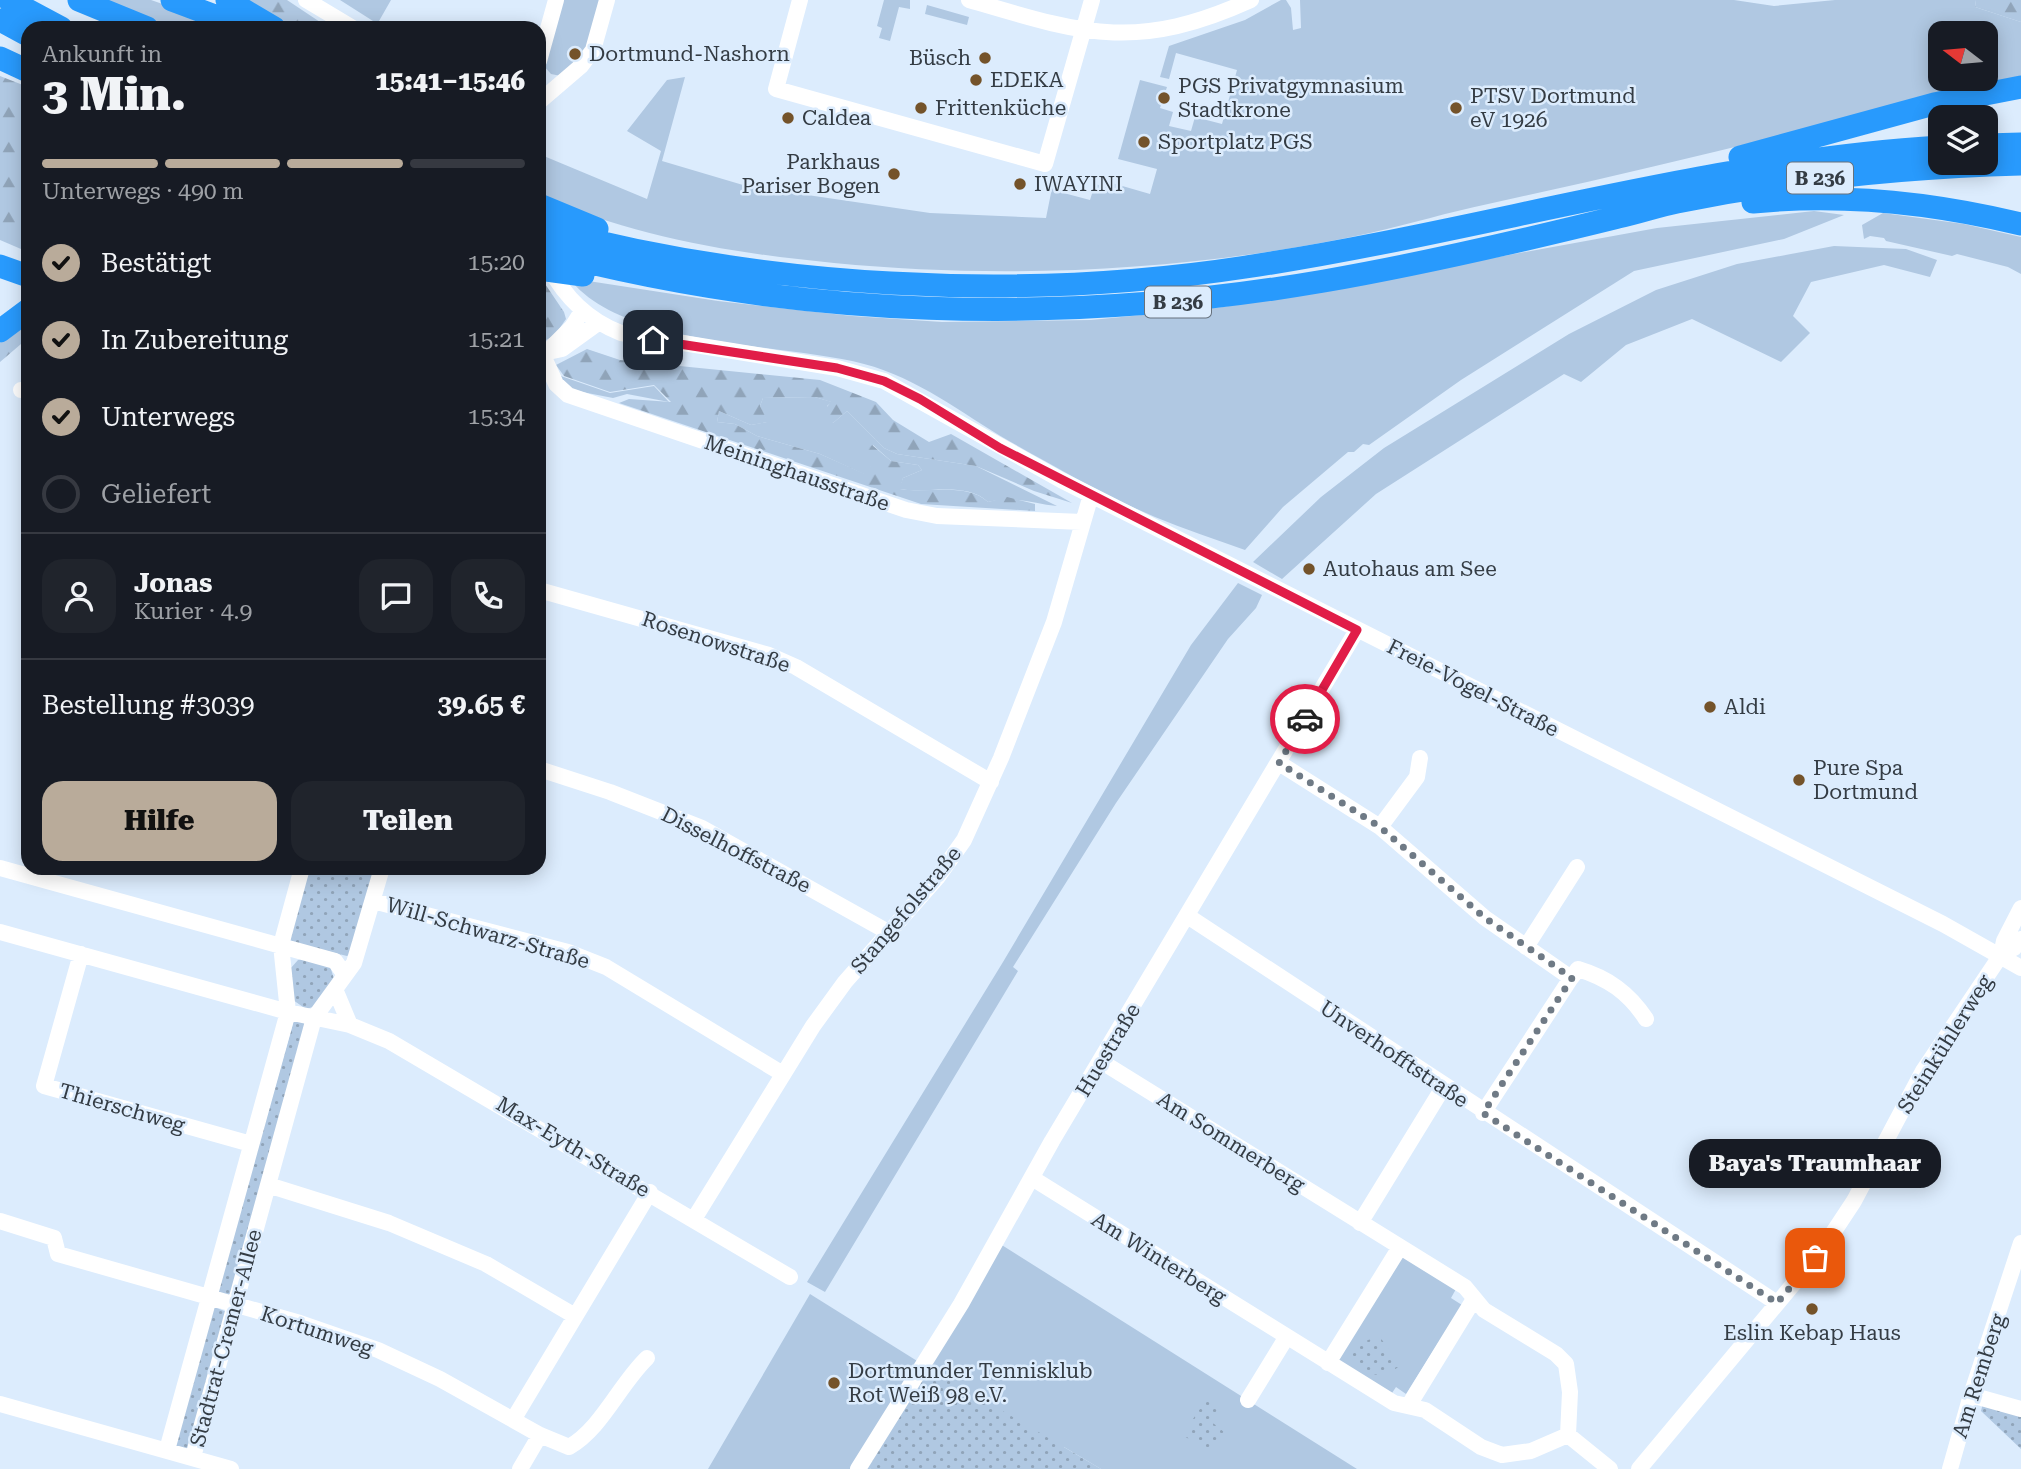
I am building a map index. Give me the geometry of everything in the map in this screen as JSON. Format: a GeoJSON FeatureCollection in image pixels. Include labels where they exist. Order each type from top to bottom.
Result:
{"type":"FeatureCollection","features":[{"type":"Feature","properties":{"kind":"highway"},"geometry":{"type":"LineString","coordinates":[[9,0],[48,21]]}},
{"type":"Feature","properties":{"kind":"highway"},"geometry":{"type":"LineString","coordinates":[[79,0],[130,21]]}},
{"type":"Feature","properties":{"kind":"highway"},"geometry":{"type":"LineString","coordinates":[[172,0],[228,21]]}},
{"type":"Feature","properties":{"kind":"highway"},"geometry":{"type":"LineString","coordinates":[[227,0],[262,21]]}},
{"type":"Feature","properties":{"kind":"highway"},"geometry":{"type":"LineString","coordinates":[[0,20],[21,31]]}},
{"type":"Feature","properties":{"kind":"highway"},"geometry":{"type":"LineString","coordinates":[[0,28],[21,33]]}},
{"type":"Feature","properties":{"kind":"highway"},"geometry":{"type":"LineString","coordinates":[[0,58],[21,68]]}},
{"type":"Feature","properties":{"kind":"highway"},"geometry":{"type":"LineString","coordinates":[[1561,203],[1621,184],[1763,151],[1934,104],[2021,87]]}},
{"type":"Feature","properties":{"kind":"highway"},"geometry":{"type":"LineString","coordinates":[[1998,145],[2021,144]]}},
{"type":"Feature","properties":{"kind":"highway","name":"B 236"},"geometry":{"type":"LineString","coordinates":[[546,229],[645,252],[831,277],[952,285],[1122,280],[1229,270],[1313,256],[1561,203],[1803,160],[1928,148]]}},
{"type":"Feature","properties":{"kind":"highway","name":"B 236"},"geometry":{"type":"LineString","coordinates":[[546,251],[728,290],[827,303],[947,311],[1069,310],[1176,302],[1326,281],[1683,201],[1825,177],[1943,166],[2021,164]]}},
{"type":"Feature","properties":{"kind":"highway"},"geometry":{"type":"LineString","coordinates":[[1621,217],[1769,200],[1846,199],[1926,206],[2021,224]]}},
{"type":"Feature","properties":{"kind":"highway"},"geometry":{"type":"LineString","coordinates":[[546,208],[588,226],[718,263]]}},
{"type":"Feature","properties":{"kind":"highway"},"geometry":{"type":"LineString","coordinates":[[0,266],[21,274]]}},
{"type":"Feature","properties":{"kind":"highway"},"geometry":{"type":"LineString","coordinates":[[546,270],[694,295],[728,290]]}},
{"type":"Feature","properties":{"kind":"highway"},"geometry":{"type":"LineString","coordinates":[[0,331],[21,315]]}},
{"type":"Feature","properties":{"kind":"street"},"geometry":{"type":"LineString","coordinates":[[306,0],[342,21]]}},
{"type":"Feature","properties":{"kind":"street"},"geometry":{"type":"LineString","coordinates":[[546,36],[556,0]]}},
{"type":"Feature","properties":{"kind":"street"},"geometry":{"type":"LineString","coordinates":[[546,96],[581,66],[593,50],[607,0]]}},
{"type":"Feature","properties":{"kind":"street"},"geometry":{"type":"LineString","coordinates":[[800,0],[776,89],[1045,164],[1092,0]]}},
{"type":"Feature","properties":{"kind":"street"},"geometry":{"type":"LineString","coordinates":[[969,0],[1084,31],[1113,35],[1160,31],[1218,15],[1251,0]]}},
{"type":"Feature","properties":{"kind":"street","name":"Freie-Vogel-Straße"},"geometry":{"type":"LineString","coordinates":[[546,261],[565,293],[582,311],[598,323],[634,336],[837,368],[884,381],[920,399],[1000,448],[1091,495],[2001,955]]}},
{"type":"Feature","properties":{"kind":"street"},"geometry":{"type":"LineString","coordinates":[[546,350],[572,327],[582,311]]}},
{"type":"Feature","properties":{"kind":"street"},"geometry":{"type":"LineString","coordinates":[[546,352],[562,349],[598,323]]}},
{"type":"Feature","properties":{"kind":"street","name":"Meininghausstraße"},"geometry":{"type":"LineString","coordinates":[[546,360],[556,384],[568,395],[906,510],[947,516],[1082,522]]}},
{"type":"Feature","properties":{"kind":"street","name":"Stangefolstraße"},"geometry":{"type":"LineString","coordinates":[[694,1219],[783,1074],[845,982],[923,895],[957,850],[991,782],[1064,593],[1091,495]]}},
{"type":"Feature","properties":{"kind":"street","name":"Rosenowstraße"},"geometry":{"type":"LineString","coordinates":[[546,592],[774,657],[991,782]]}},
{"type":"Feature","properties":{"kind":"street","name":"Huestraße"},"geometry":{"type":"LineString","coordinates":[[858,1469],[973,1283],[1032,1178],[1357,630]]}},
{"type":"Feature","properties":{"kind":"street"},"geometry":{"type":"LineString","coordinates":[[1380,827],[1417,777],[1420,758]]}},
{"type":"Feature","properties":{"kind":"street"},"geometry":{"type":"LineString","coordinates":[[1279,763],[1380,827],[1485,918],[1572,978]]}},
{"type":"Feature","properties":{"kind":"street","name":"Disselhoffstraße"},"geometry":{"type":"LineString","coordinates":[[546,771],[623,796],[702,828],[888,932]]}},
{"type":"Feature","properties":{"kind":"street"},"geometry":{"type":"LineString","coordinates":[[1526,947],[1577,867]]}},
{"type":"Feature","properties":{"kind":"street"},"geometry":{"type":"LineString","coordinates":[[0,868],[21,874]]}},
{"type":"Feature","properties":{"kind":"street"},"geometry":{"type":"LineString","coordinates":[[25,875],[335,961],[345,975]]}},
{"type":"Feature","properties":{"kind":"street","name":"Stadtrat-Cremer-Allee"},"geometry":{"type":"LineString","coordinates":[[179,1457],[209,1298],[288,1012],[281,945],[300,875]]}},
{"type":"Feature","properties":{"kind":"street","name":"Stadtrat-Cremer-Allee"},"geometry":{"type":"LineString","coordinates":[[179,1457],[234,1305],[314,1018],[354,963],[380,875]]}},
{"type":"Feature","properties":{"kind":"street","name":"Will-Schwarz-Straße"},"geometry":{"type":"LineString","coordinates":[[373,901],[588,959],[627,979],[783,1074]]}},
{"type":"Feature","properties":{"kind":"street"},"geometry":{"type":"LineString","coordinates":[[2001,955],[2004,941],[2021,908]]}},
{"type":"Feature","properties":{"kind":"street","name":"Unverhofftstraße"},"geometry":{"type":"LineString","coordinates":[[1189,917],[1483,1113],[1777,1303]]}},
{"type":"Feature","properties":{"kind":"street","name":"Max-Eyth-Straße"},"geometry":{"type":"LineString","coordinates":[[0,932],[288,1012],[350,1025],[388,1041],[650,1192],[790,1277]]}},
{"type":"Feature","properties":{"kind":"street"},"geometry":{"type":"LineString","coordinates":[[2001,955],[2014,948],[2021,939]]}},
{"type":"Feature","properties":{"kind":"street","name":"Thierschweg"},"geometry":{"type":"LineString","coordinates":[[81,954],[44,1086],[251,1144]]}},
{"type":"Feature","properties":{"kind":"street"},"geometry":{"type":"LineString","coordinates":[[2001,955],[2021,968]]}},
{"type":"Feature","properties":{"kind":"street","name":"Steinkühlerweg"},"geometry":{"type":"LineString","coordinates":[[1639,1469],[1821,1251],[1854,1201],[1923,1071],[2001,955]]}},
{"type":"Feature","properties":{"kind":"street"},"geometry":{"type":"LineString","coordinates":[[1483,1113],[1578,969],[1598,975],[1631,997],[1646,1019]]}},
{"type":"Feature","properties":{"kind":"street"},"geometry":{"type":"LineString","coordinates":[[335,989],[350,1025]]}},
{"type":"Feature","properties":{"kind":"street","name":"Am Sommerberg"},"geometry":{"type":"LineString","coordinates":[[1102,1062],[1465,1287],[1484,1310],[1556,1354],[1566,1364],[1570,1392],[1568,1435]]}},
{"type":"Feature","properties":{"kind":"street"},"geometry":{"type":"LineString","coordinates":[[1360,1223],[1444,1086]]}},
{"type":"Feature","properties":{"kind":"street","name":"Am Winterberg"},"geometry":{"type":"LineString","coordinates":[[1032,1178],[1394,1403],[1425,1410],[1481,1447],[1502,1455],[1531,1451],[1568,1435]]}},
{"type":"Feature","properties":{"kind":"street"},"geometry":{"type":"LineString","coordinates":[[268,1185],[389,1223],[486,1264],[575,1316]]}},
{"type":"Feature","properties":{"kind":"street"},"geometry":{"type":"LineString","coordinates":[[513,1420],[650,1192]]}},
{"type":"Feature","properties":{"kind":"street","name":"Kortumweg"},"geometry":{"type":"LineString","coordinates":[[0,1222],[54,1238],[58,1254],[379,1350],[440,1379],[540,1435],[569,1447],[584,1438],[631,1374],[647,1359]]}},
{"type":"Feature","properties":{"kind":"street","name":"Am Remberg"},"geometry":{"type":"LineString","coordinates":[[1950,1469],[1971,1395],[2021,1243]]}},
{"type":"Feature","properties":{"kind":"street"},"geometry":{"type":"LineString","coordinates":[[1328,1363],[1400,1247]]}},
{"type":"Feature","properties":{"kind":"street"},"geometry":{"type":"LineString","coordinates":[[1409,1405],[1474,1299]]}},
{"type":"Feature","properties":{"kind":"street"},"geometry":{"type":"LineString","coordinates":[[1248,1400],[1286,1338]]}},
{"type":"Feature","properties":{"kind":"street"},"geometry":{"type":"LineString","coordinates":[[1971,1395],[2021,1409]]}},
{"type":"Feature","properties":{"kind":"street"},"geometry":{"type":"LineString","coordinates":[[0,1404],[179,1457],[231,1469]]}},
{"type":"Feature","properties":{"kind":"street"},"geometry":{"type":"LineString","coordinates":[[520,1469],[540,1435]]}},
{"type":"Feature","properties":{"kind":"street"},"geometry":{"type":"LineString","coordinates":[[1568,1435],[1610,1469]]}},
{"type":"Feature","properties":{"kind":"green space"},"geometry":{"type":"Polygon","coordinates":[[[99,0],[151,0],[212,21],[151,21],[99,0]]]}},
{"type":"Feature","properties":{"kind":"green space"},"geometry":{"type":"Polygon","coordinates":[[[243,0],[287,0],[318,21],[276,21],[243,0]]]}},
{"type":"Feature","properties":{"kind":"green space"},"geometry":{"type":"Polygon","coordinates":[[[340,0],[391,0],[379,21],[373,21],[340,0]]]}},
{"type":"Feature","properties":{"kind":"green space"},"geometry":{"type":"Polygon","coordinates":[[[559,0],[601,0],[583,57],[561,76],[551,74],[546,68],[546,53],[559,0]]]}},
{"type":"Feature","properties":{"kind":"green space"},"geometry":{"type":"Polygon","coordinates":[[[884,0],[910,0],[910,9],[899,7],[890,41],[879,38],[882,28],[877,26],[884,0]]]}},
{"type":"Feature","properties":{"kind":"green space"},"geometry":{"type":"Polygon","coordinates":[[[1281,0],[1286,0],[1291,8],[1293,30],[1301,28],[1300,0],[1734,0],[1774,6],[1835,0],[1976,0],[1975,7],[2021,22],[2021,77],[1998,83],[1998,21],[1928,21],[1928,91],[1963,91],[1370,233],[1304,246],[1170,264],[1103,269],[968,271],[796,259],[721,248],[647,232],[574,210],[546,198],[546,157],[647,199],[661,151],[627,131],[667,80],[685,77],[662,161],[743,185],[930,213],[1046,218],[1053,183],[1057,185],[1056,191],[1090,200],[1095,184],[1110,188],[1112,183],[1150,194],[1157,169],[1118,159],[1140,80],[1167,87],[1160,108],[1173,112],[1169,126],[1191,131],[1195,117],[1222,124],[1237,70],[1176,53],[1169,79],[1160,77],[1169,46],[1245,20],[1281,0]]]}},
{"type":"Feature","properties":{"kind":"green space"},"geometry":{"type":"Polygon","coordinates":[[[1976,0],[2021,0],[2021,22],[1975,7],[1976,0]]]}},
{"type":"Feature","properties":{"kind":"green space"},"geometry":{"type":"Polygon","coordinates":[[[927,5],[969,17],[967,25],[925,14],[927,5]]]}},
{"type":"Feature","properties":{"kind":"green space"},"geometry":{"type":"Polygon","coordinates":[[[0,76],[21,84],[21,249],[0,240],[0,76]]]}},
{"type":"Feature","properties":{"kind":"green space"},"geometry":{"type":"Polygon","coordinates":[[[1814,211],[1844,215],[1784,239],[1634,271],[1461,380],[1369,445],[1363,444],[1354,452],[1348,452],[1283,507],[1245,550],[1118,500],[1009,441],[921,387],[884,370],[830,357],[705,339],[664,330],[626,318],[593,301],[569,278],[718,301],[852,316],[942,322],[1091,320],[1223,307],[1657,228],[1814,211]]]}},
{"type":"Feature","properties":{"kind":"green space"},"geometry":{"type":"Polygon","coordinates":[[[1883,213],[1964,224],[2021,237],[2021,274],[2008,267],[1957,254],[1952,256],[1886,241],[1884,238],[1870,236],[1864,239],[1862,225],[1883,213]]]}},
{"type":"Feature","properties":{"kind":"green space"},"geometry":{"type":"Polygon","coordinates":[[[1834,246],[1906,249],[1937,260],[1930,277],[1884,265],[1811,282],[1793,316],[1810,333],[1781,362],[1692,319],[1626,345],[1581,382],[1564,374],[1376,494],[1282,579],[1253,562],[1321,497],[1384,448],[1569,334],[1656,290],[1737,264],[1834,246]]]}},
{"type":"Feature","properties":{"kind":"green space"},"geometry":{"type":"Polygon","coordinates":[[[546,285],[566,319],[555,335],[546,340],[546,285]]]}},
{"type":"Feature","properties":{"kind":"green space"},"geometry":{"type":"Polygon","coordinates":[[[21,326],[21,344],[0,362],[0,343],[21,326]]]}},
{"type":"Feature","properties":{"kind":"green space"},"geometry":{"type":"Polygon","coordinates":[[[587,349],[620,360],[820,380],[876,402],[893,420],[929,442],[951,434],[1072,503],[1034,491],[976,466],[897,454],[884,448],[847,411],[833,423],[821,414],[831,402],[815,397],[763,398],[760,406],[768,422],[751,425],[719,411],[717,422],[735,424],[757,436],[820,454],[865,474],[871,465],[864,451],[872,445],[891,461],[918,465],[922,470],[903,478],[900,489],[958,490],[979,496],[988,502],[1007,497],[1035,504],[1035,511],[921,504],[619,403],[629,399],[671,402],[654,385],[610,392],[564,376],[556,365],[587,349]]]}},
{"type":"Feature","properties":{"kind":"green space"},"geometry":{"type":"Polygon","coordinates":[[[558,375],[610,393],[654,386],[669,402],[627,394],[613,398],[572,390],[558,375]]]}},
{"type":"Feature","properties":{"kind":"green space"},"geometry":{"type":"Polygon","coordinates":[[[815,397],[832,402],[827,406],[833,423],[847,411],[884,448],[897,454],[976,466],[1057,506],[1014,500],[988,502],[969,492],[958,490],[899,489],[903,478],[922,470],[918,465],[891,461],[873,445],[871,466],[866,475],[820,454],[757,436],[735,424],[717,422],[719,411],[751,425],[767,422],[760,406],[763,398],[815,397]]]}},
{"type":"Feature","properties":{"kind":"green space"},"geometry":{"type":"Polygon","coordinates":[[[1238,583],[1262,595],[1256,608],[1228,639],[1116,803],[1013,967],[1018,971],[825,1292],[807,1282],[1003,962],[1191,645],[1238,583]]]}},
{"type":"Feature","properties":{"kind":"green space"},"geometry":{"type":"Polygon","coordinates":[[[306,875],[373,875],[352,953],[347,956],[294,943],[290,939],[306,875]]]}},
{"type":"Feature","properties":{"kind":"green space"},"geometry":{"type":"Polygon","coordinates":[[[306,958],[330,966],[334,979],[316,1006],[306,1009],[293,1000],[290,969],[298,960],[306,958]]]}},
{"type":"Feature","properties":{"kind":"green space"},"geometry":{"type":"Polygon","coordinates":[[[294,1020],[305,1023],[232,1294],[226,1296],[219,1293],[218,1288],[294,1020]]]}},
{"type":"Feature","properties":{"kind":"green space"},"geometry":{"type":"Polygon","coordinates":[[[997,1242],[1357,1469],[1101,1469],[1064,1447],[863,1463],[871,1469],[708,1469],[810,1294],[922,1364],[997,1242]]]}},
{"type":"Feature","properties":{"kind":"green space"},"geometry":{"type":"Polygon","coordinates":[[[1402,1256],[1456,1289],[1451,1298],[1462,1305],[1406,1394],[1396,1387],[1390,1396],[1336,1361],[1402,1256]]]}},
{"type":"Feature","properties":{"kind":"green space"},"geometry":{"type":"Polygon","coordinates":[[[214,1307],[227,1312],[189,1449],[175,1447],[214,1307]]]}},
{"type":"Feature","properties":{"kind":"green space"},"geometry":{"type":"Polygon","coordinates":[[[1380,1337],[1400,1366],[1379,1375],[1367,1372],[1356,1363],[1352,1355],[1357,1345],[1380,1337]]]}},
{"type":"Feature","properties":{"kind":"green space"},"geometry":{"type":"Polygon","coordinates":[[[923,1364],[1101,1469],[871,1469],[862,1463],[923,1364]]]}},
{"type":"Feature","properties":{"kind":"green space"},"geometry":{"type":"Polygon","coordinates":[[[1206,1400],[1220,1408],[1213,1423],[1224,1432],[1210,1451],[1182,1435],[1206,1400]]]}},
{"type":"Feature","properties":{"kind":"green space"},"geometry":{"type":"Polygon","coordinates":[[[1983,1403],[2021,1414],[2021,1449],[1981,1411],[1983,1403]]]}},
{"type":"Feature","properties":{"kind":"way so far"},"geometry":{"type":"LineString","coordinates":[[1305,719],[1279,763],[1380,827],[1485,918],[1572,978],[1483,1113],[1777,1303],[1815,1258]]}},
{"type":"Feature","properties":{"kind":"place","name":"Dortmund-Nashorn"},"geometry":{"type":"Point","coordinates":[575,54]}},
{"type":"Feature","properties":{"kind":"place","name":"Büsch"},"geometry":{"type":"Point","coordinates":[985,58]}},
{"type":"Feature","properties":{"kind":"place","name":"EDEKA"},"geometry":{"type":"Point","coordinates":[976,80]}},
{"type":"Feature","properties":{"kind":"place","name":"PGS Privatgymnasium Stadtkrone"},"geometry":{"type":"Point","coordinates":[1164,98]}},
{"type":"Feature","properties":{"kind":"place","name":"Frittenküche"},"geometry":{"type":"Point","coordinates":[921,108]}},
{"type":"Feature","properties":{"kind":"place","name":"PTSV Dortmund eV 1926"},"geometry":{"type":"Point","coordinates":[1456,108]}},
{"type":"Feature","properties":{"kind":"place","name":"Caldea"},"geometry":{"type":"Point","coordinates":[788,118]}},
{"type":"Feature","properties":{"kind":"place","name":"Sportplatz PGS"},"geometry":{"type":"Point","coordinates":[1144,142]}},
{"type":"Feature","properties":{"kind":"place","name":"Parkhaus Pariser Bogen"},"geometry":{"type":"Point","coordinates":[894,174]}},
{"type":"Feature","properties":{"kind":"place","name":"IWAYINI"},"geometry":{"type":"Point","coordinates":[1020,184]}},
{"type":"Feature","properties":{"kind":"place","name":"Autohaus am See"},"geometry":{"type":"Point","coordinates":[1309,569]}},
{"type":"Feature","properties":{"kind":"place","name":"Aldi"},"geometry":{"type":"Point","coordinates":[1710,707]}},
{"type":"Feature","properties":{"kind":"place","name":"Pure Spa Dortmund"},"geometry":{"type":"Point","coordinates":[1799,780]}},
{"type":"Feature","properties":{"kind":"place","name":"Baya's Traumhaar"},"geometry":{"type":"Point","coordinates":[1815,1258]}},
{"type":"Feature","properties":{"kind":"place","name":"Eslin Kebap Haus"},"geometry":{"type":"Point","coordinates":[1812,1309]}},
{"type":"Feature","properties":{"kind":"place","name":"Dortmunder Tennisklub Rot Weiß 98 e.V."},"geometry":{"type":"Point","coordinates":[834,1383]}},
{"type":"Feature","properties":{"kind":"route"},"geometry":{"type":"LineString","coordinates":[[653,340],[837,368],[884,381],[920,399],[1000,448],[1357,630],[1305,719]]}}]}
